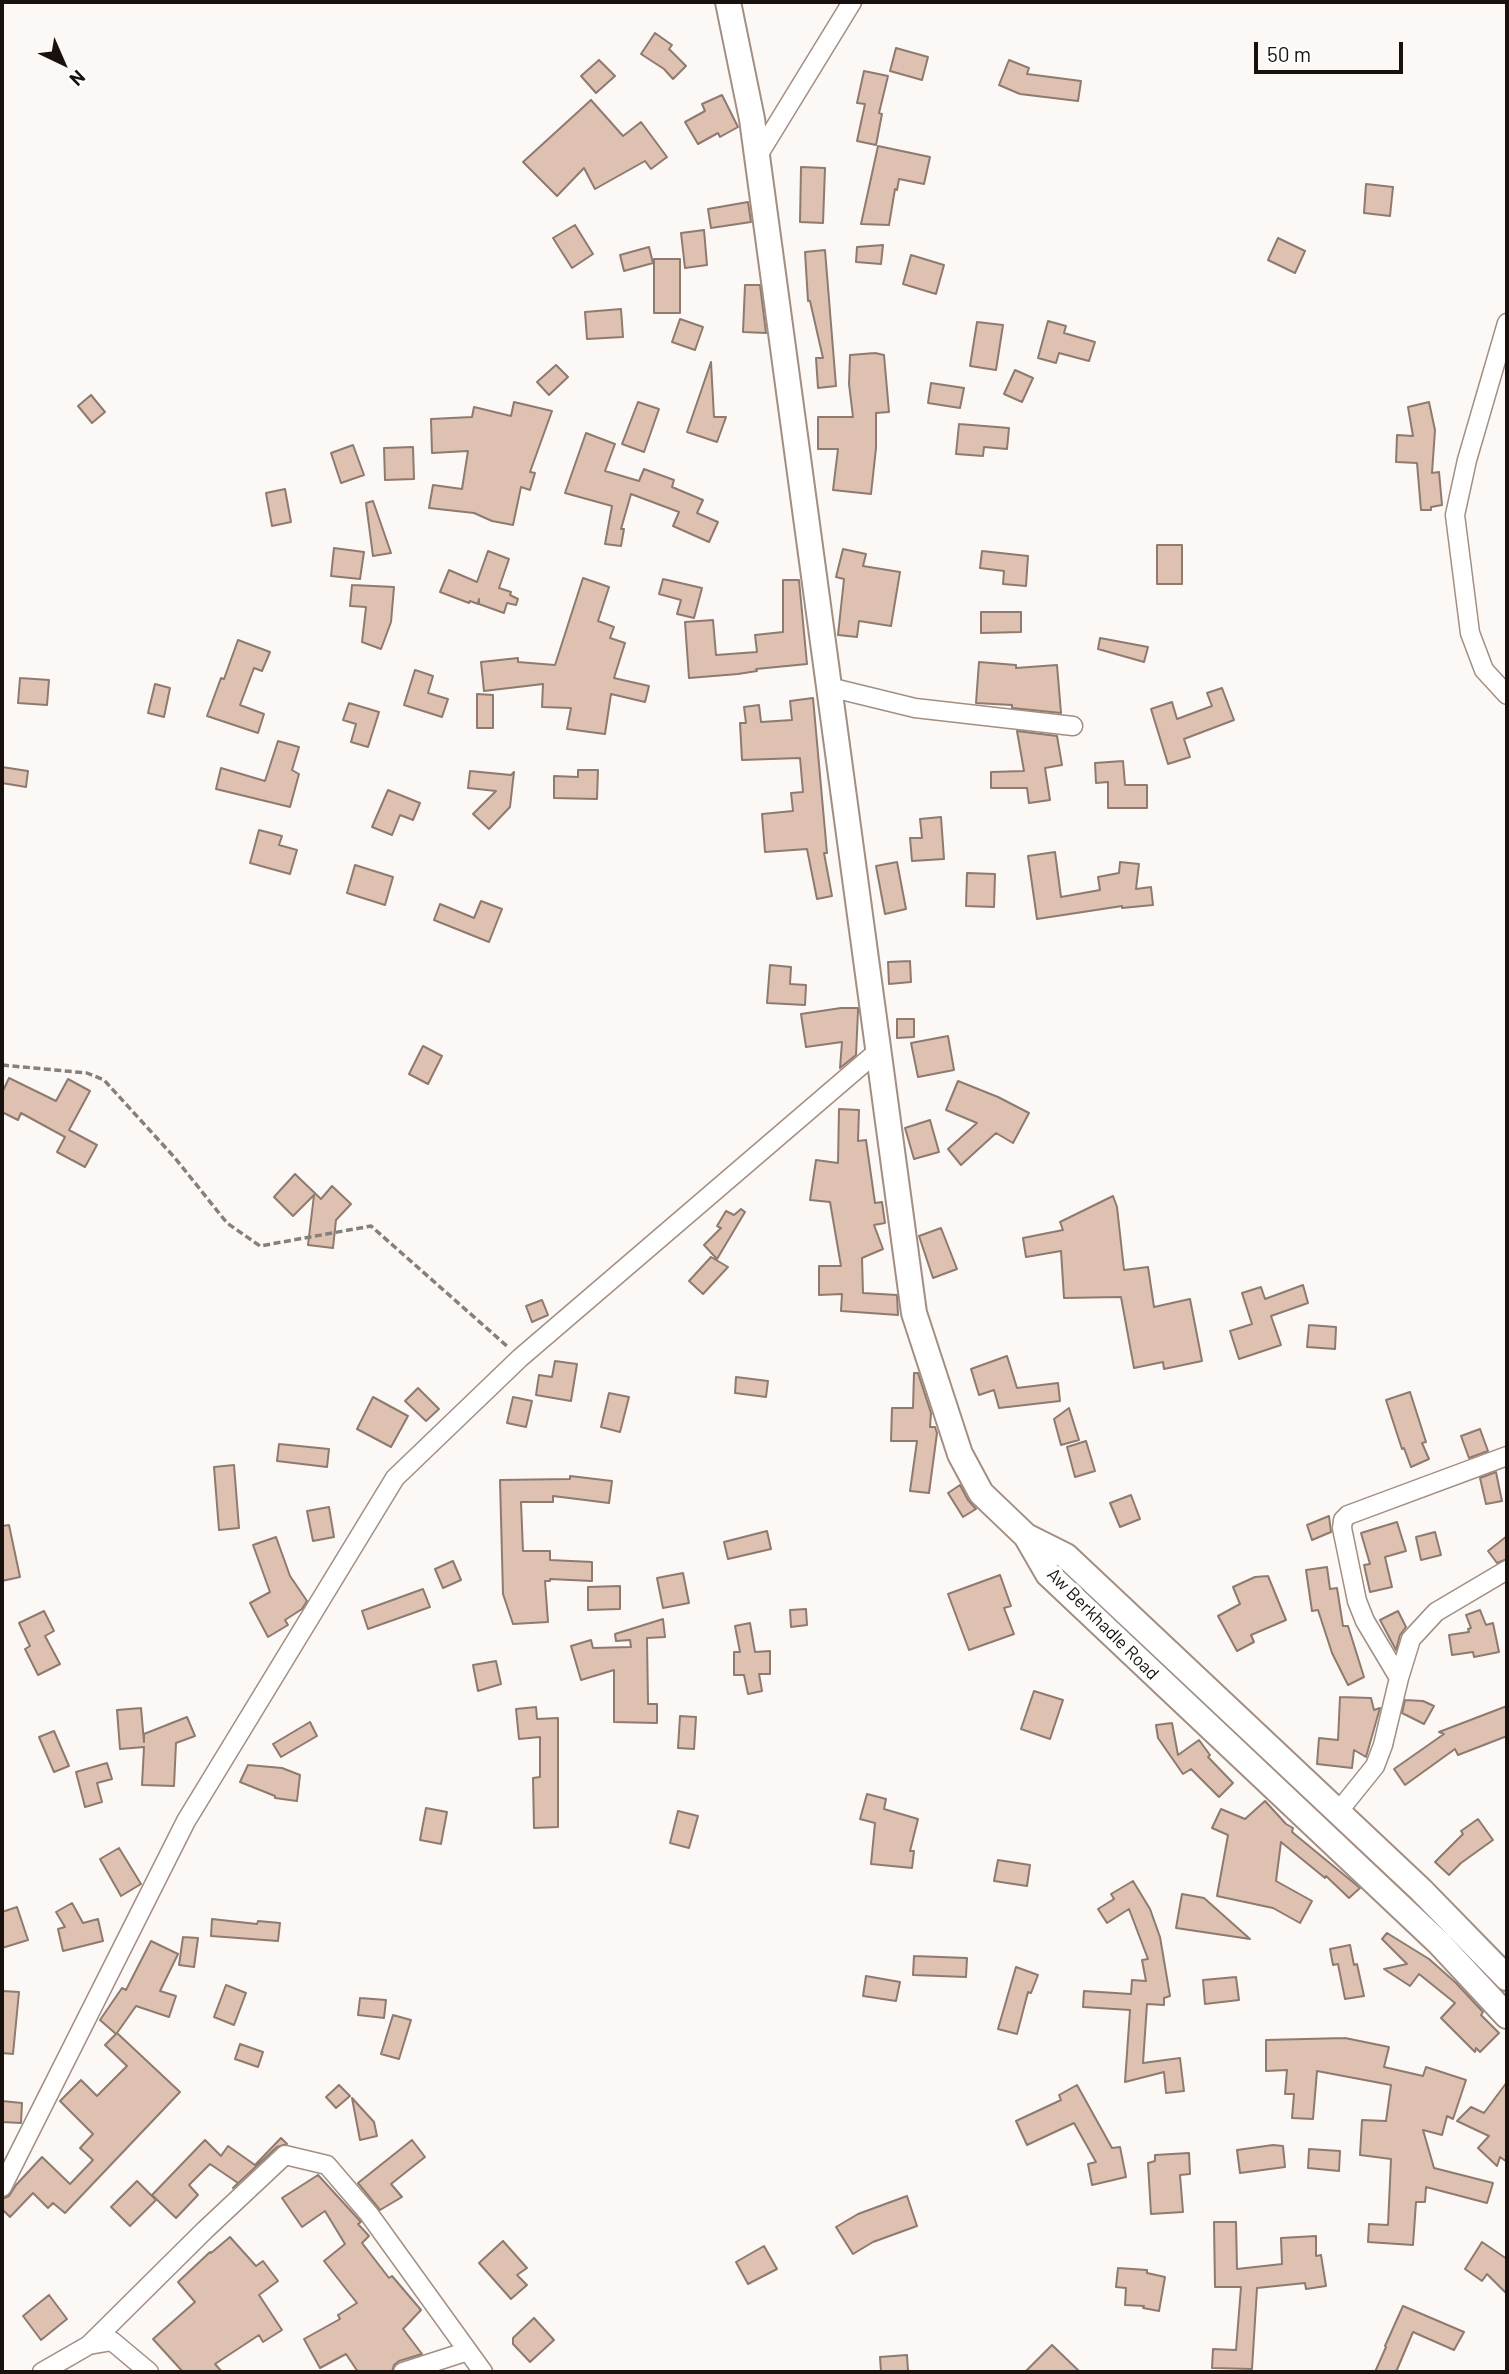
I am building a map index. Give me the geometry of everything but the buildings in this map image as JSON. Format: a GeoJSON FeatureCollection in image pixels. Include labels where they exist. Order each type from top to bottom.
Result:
{"type":"FeatureCollection","features":[{"type":"Feature","properties":{"kind":"main road"},"geometry":{"type":"LineString","coordinates":[[728,2],[752,119],[914,1313],[960,1454],[981,1493],[1026,1536]]}},
{"type":"Feature","properties":{"kind":"main road","name":"Aw Berkhadle Road"},"geometry":{"type":"LineString","coordinates":[[1026,1536],[1066,1556],[1421,1890],[1507,1978]]}},
{"type":"Feature","properties":{"kind":"main road","name":"Aw Berkhadle Road"},"geometry":{"type":"LineString","coordinates":[[1026,1536],[1048,1574],[1439,1943],[1507,2016]]}},
{"type":"Feature","properties":{"kind":"street"},"geometry":{"type":"LineString","coordinates":[[757,157],[852,2]]}},
{"type":"Feature","properties":{"kind":"street"},"geometry":{"type":"LineString","coordinates":[[1507,323],[1467,460],[1455,515],[1470,634],[1484,670],[1507,695]]}},
{"type":"Feature","properties":{"kind":"street"},"geometry":{"type":"LineString","coordinates":[[829,687],[915,708],[1073,726]]}},
{"type":"Feature","properties":{"kind":"street"},"geometry":{"type":"LineString","coordinates":[[2,2187],[186,1821],[394,1478],[520,1358],[878,1051]]}},
{"type":"Feature","properties":{"kind":"street"},"geometry":{"type":"LineString","coordinates":[[1399,1678],[1365,1621],[1357,1601],[1342,1528],[1343,1520],[1507,1456]]}},
{"type":"Feature","properties":{"kind":"street"},"geometry":{"type":"LineString","coordinates":[[1338,1812],[1375,1766],[1411,1639],[1436,1612],[1507,1570]]}},
{"type":"Feature","properties":{"kind":"street"},"geometry":{"type":"LineString","coordinates":[[42,2372],[89,2344],[285,2155],[327,2165],[369,2214],[483,2372]]}},
{"type":"Feature","properties":{"kind":"street"},"geometry":{"type":"LineString","coordinates":[[89,2344],[112,2341],[149,2372]]}},
{"type":"Feature","properties":{"kind":"street"},"geometry":{"type":"LineString","coordinates":[[403,2372],[468,2351]]}},
{"type":"Feature","properties":{"kind":"path"},"geometry":{"type":"LineString","coordinates":[[2,1065],[88,1073],[104,1080],[175,1158],[227,1223],[260,1246],[371,1226],[520,1358]]}}]}
